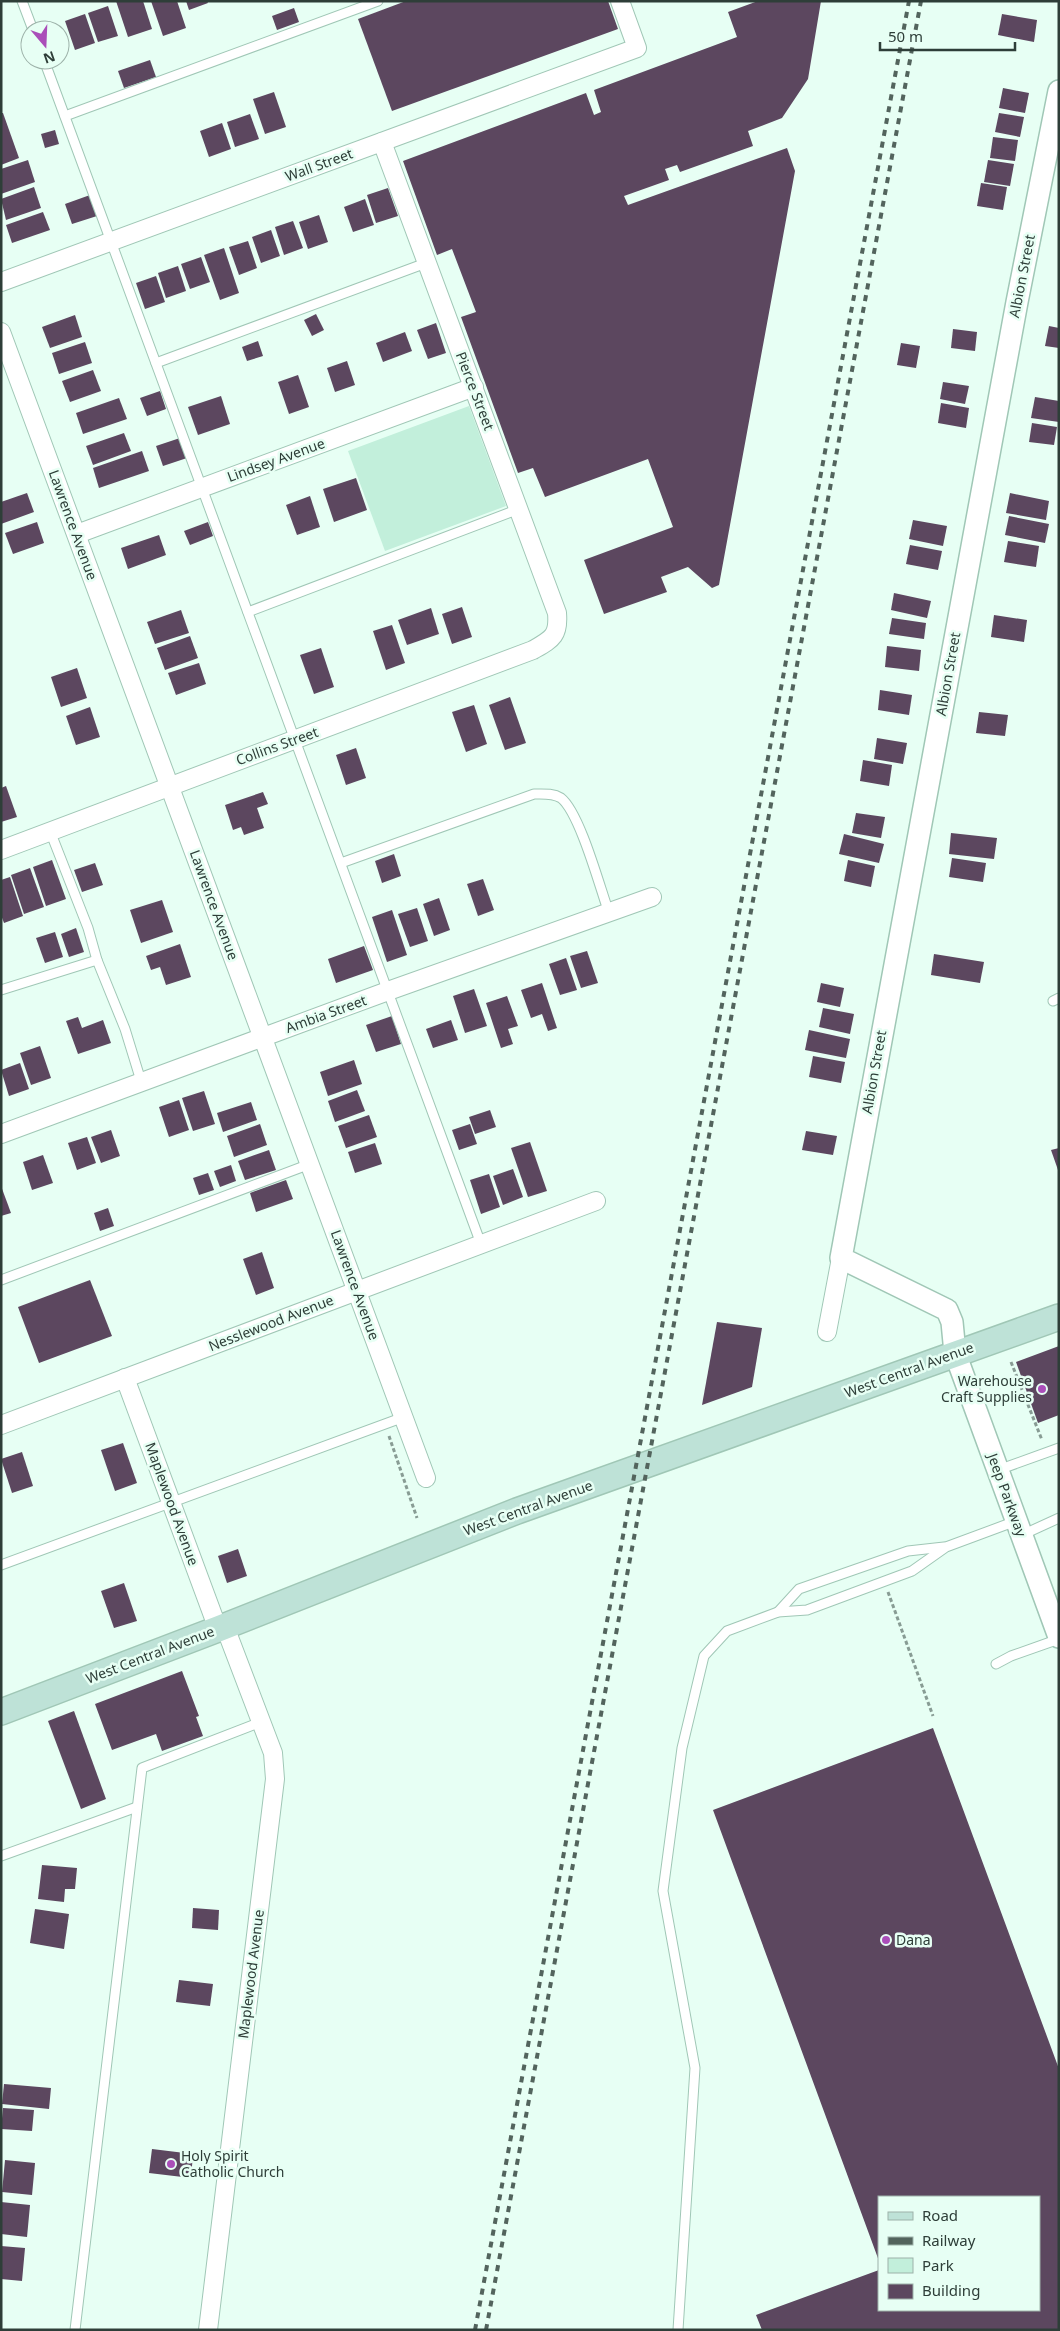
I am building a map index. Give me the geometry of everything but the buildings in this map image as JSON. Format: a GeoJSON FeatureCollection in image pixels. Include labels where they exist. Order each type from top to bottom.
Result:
{"type":"FeatureCollection","features":[{"type":"Feature","properties":{"kind":"main road","name":"West Central Avenue"},"geometry":{"type":"LineString","coordinates":[[1,1712],[222,1628],[517,1511],[1059,1316]]}},
{"type":"Feature","properties":{"kind":"street","name":"Wall Street"},"geometry":{"type":"LineString","coordinates":[[1,282],[637,48],[620,1]]}},
{"type":"Feature","properties":{"kind":"street","name":"Albion Street"},"geometry":{"type":"LineString","coordinates":[[827,1332],[1015,312],[1059,90]]}},
{"type":"Feature","properties":{"kind":"street","name":"Pierce Street"},"geometry":{"type":"LineString","coordinates":[[382,142],[557,613],[558,628],[550,640]]}},
{"type":"Feature","properties":{"kind":"street","name":"Lawrence Avenue"},"geometry":{"type":"LineString","coordinates":[[1,332],[357,1291],[398,1423],[426,1478]]}},
{"type":"Feature","properties":{"kind":"street","name":"Lindsey Avenue"},"geometry":{"type":"LineString","coordinates":[[77,534],[474,387]]}},
{"type":"Feature","properties":{"kind":"street","name":"Collins Street"},"geometry":{"type":"LineString","coordinates":[[1,850],[534,650],[550,640]]}},
{"type":"Feature","properties":{"kind":"street","name":"Ambia Street"},"geometry":{"type":"LineString","coordinates":[[1,1134],[388,991],[652,897]]}},
{"type":"Feature","properties":{"kind":"street","name":"Nesslewood Avenue"},"geometry":{"type":"LineString","coordinates":[[1,1424],[596,1201]]}},
{"type":"Feature","properties":{"kind":"street"},"geometry":{"type":"LineString","coordinates":[[841,1258],[947,1310],[952,1322],[955,1353]]}},
{"type":"Feature","properties":{"kind":"street","name":"Jeep Parkway"},"geometry":{"type":"LineString","coordinates":[[955,1353],[1059,1638]]}},
{"type":"Feature","properties":{"kind":"street","name":"Maplewood Avenue"},"geometry":{"type":"LineString","coordinates":[[125,1378],[172,1502],[273,1753],[275,1779],[208,2330]]}},
{"type":"Feature","properties":{"kind":"lane"},"geometry":{"type":"LineString","coordinates":[[22,1],[29,20]]}},
{"type":"Feature","properties":{"kind":"lane"},"geometry":{"type":"LineString","coordinates":[[65,116],[378,1]]}},
{"type":"Feature","properties":{"kind":"lane"},"geometry":{"type":"LineString","coordinates":[[48,70],[481,1244]]}},
{"type":"Feature","properties":{"kind":"lane"},"geometry":{"type":"LineString","coordinates":[[156,363],[426,263]]}},
{"type":"Feature","properties":{"kind":"lane"},"geometry":{"type":"LineString","coordinates":[[248,612],[519,509]]}},
{"type":"Feature","properties":{"kind":"lane"},"geometry":{"type":"LineString","coordinates":[[341,863],[534,794],[549,794],[560,798],[576,821],[609,912]]}},
{"type":"Feature","properties":{"kind":"lane"},"geometry":{"type":"LineString","coordinates":[[50,831],[88,928],[96,960],[125,1029],[141,1081]]}},
{"type":"Feature","properties":{"kind":"lane"},"geometry":{"type":"LineString","coordinates":[[1,990],[96,960]]}},
{"type":"Feature","properties":{"kind":"lane"},"geometry":{"type":"LineString","coordinates":[[1,1280],[310,1164]]}},
{"type":"Feature","properties":{"kind":"lane"},"geometry":{"type":"LineString","coordinates":[[1,1565],[172,1502],[398,1423]]}},
{"type":"Feature","properties":{"kind":"lane"},"geometry":{"type":"LineString","coordinates":[[998,1470],[1059,1448]]}},
{"type":"Feature","properties":{"kind":"lane"},"geometry":{"type":"LineString","coordinates":[[778,1612],[799,1589],[908,1551],[946,1547],[1059,1518]]}},
{"type":"Feature","properties":{"kind":"lane"},"geometry":{"type":"LineString","coordinates":[[678,2330],[694,2068],[663,1891],[681,1758],[704,1656],[727,1632],[778,1612],[807,1610],[884,1582],[912,1571],[946,1547]]}},
{"type":"Feature","properties":{"kind":"lane"},"geometry":{"type":"LineString","coordinates":[[996,1664],[1011,1656],[1059,1638]]}},
{"type":"Feature","properties":{"kind":"lane"},"geometry":{"type":"LineString","coordinates":[[75,2330],[142,1768],[261,1722]]}},
{"type":"Feature","properties":{"kind":"lane"},"geometry":{"type":"LineString","coordinates":[[1,1856],[136,1807]]}},
{"type":"Feature","properties":{"kind":"path"},"geometry":{"type":"LineString","coordinates":[[1011,1362],[1042,1440]]}},
{"type":"Feature","properties":{"kind":"path"},"geometry":{"type":"LineString","coordinates":[[398,1423],[389,1435],[416,1518]]}},
{"type":"Feature","properties":{"kind":"path"},"geometry":{"type":"LineString","coordinates":[[884,1582],[933,1716]]}},
{"type":"Feature","properties":{"kind":"green space"},"geometry":{"type":"Polygon","coordinates":[[[469,406],[506,506],[385,551],[348,451],[469,406]]]}},
{"type":"Feature","properties":{"kind":"railway"},"geometry":{"type":"LineString","coordinates":[[475,2330],[909,1]]}},
{"type":"Feature","properties":{"kind":"railway"},"geometry":{"type":"LineString","coordinates":[[486,2330],[921,1]]}},
{"type":"Feature","properties":{"kind":"place","name":"Warehouse Craft Supplies"},"geometry":{"type":"Point","coordinates":[1042,1389]}},
{"type":"Feature","properties":{"kind":"place","name":"Dana"},"geometry":{"type":"Point","coordinates":[886,1940]}},
{"type":"Feature","properties":{"kind":"place","name":"Holy Spirit Catholic Church"},"geometry":{"type":"Point","coordinates":[171,2164]}}]}
